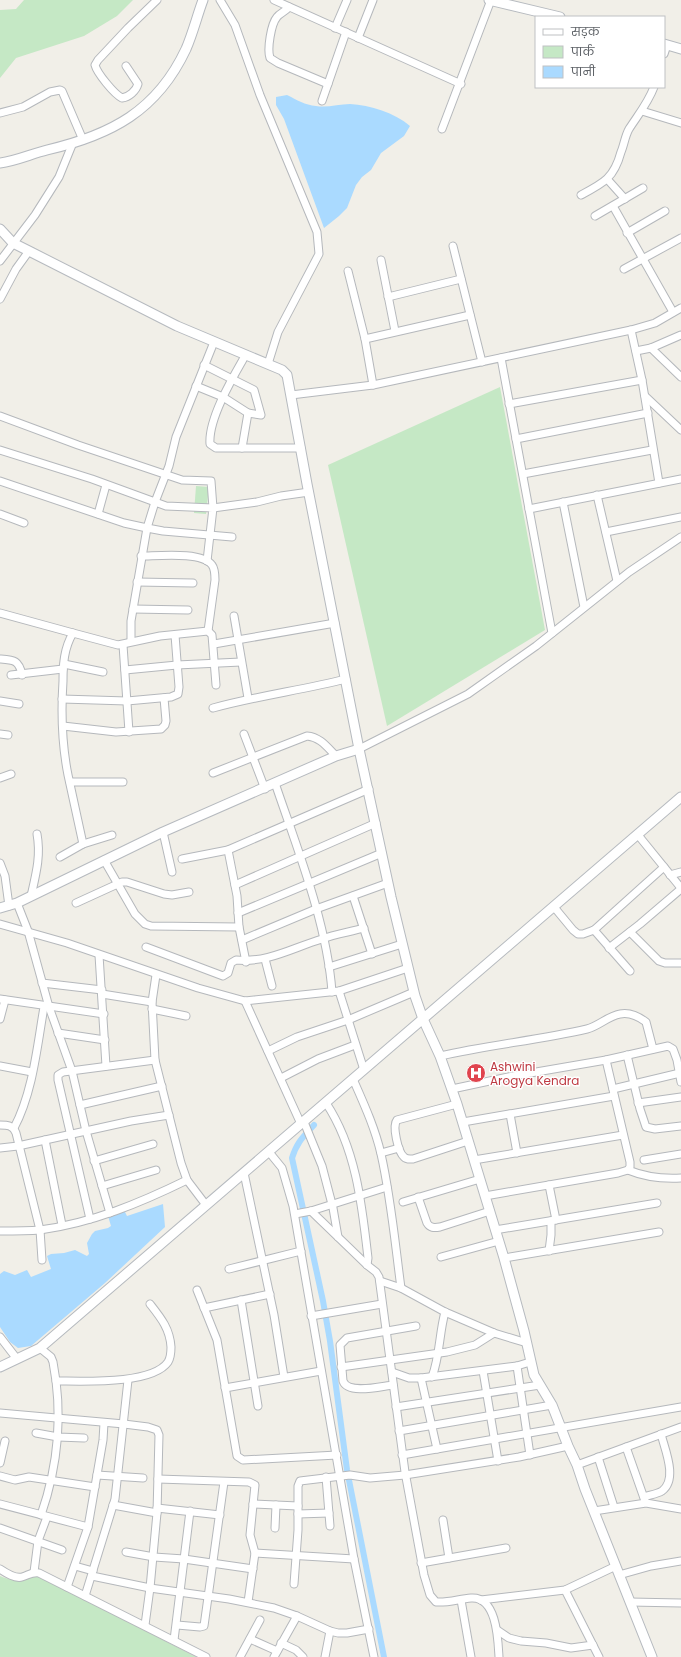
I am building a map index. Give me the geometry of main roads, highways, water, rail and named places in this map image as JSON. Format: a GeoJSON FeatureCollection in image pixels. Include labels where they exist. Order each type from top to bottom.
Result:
{"type":"FeatureCollection","features":[{"type":"Feature","properties":{"kind":"water"},"geometry":{"type":"Polygon","coordinates":[[[287,95],[301,102],[324,107],[350,104],[382,110],[404,121],[410,126],[404,136],[381,153],[371,170],[362,177],[356,185],[347,208],[324,228],[284,119],[276,105],[276,97],[287,95]]]}},
{"type":"Feature","properties":{"kind":"water"},"geometry":{"type":"Polygon","coordinates":[[[163,1204],[165,1227],[105,1283],[31,1346],[18,1348],[10,1342],[0,1327],[0,1274],[4,1271],[15,1275],[27,1270],[31,1277],[51,1269],[47,1256],[51,1254],[75,1250],[87,1256],[89,1254],[87,1243],[92,1234],[95,1231],[111,1226],[108,1216],[124,1210],[127,1216],[163,1204]]]}},
{"type":"Feature","properties":{"kind":"waterway"},"geometry":{"type":"LineString","coordinates":[[314,1125],[298,1144],[292,1158],[323,1301],[330,1341],[347,1470],[384,1657]]}},
{"type":"Feature","properties":{"kind":"place","name":"Ashwini Arogya Kendra"},"geometry":{"type":"Point","coordinates":[476,1073]}}]}
